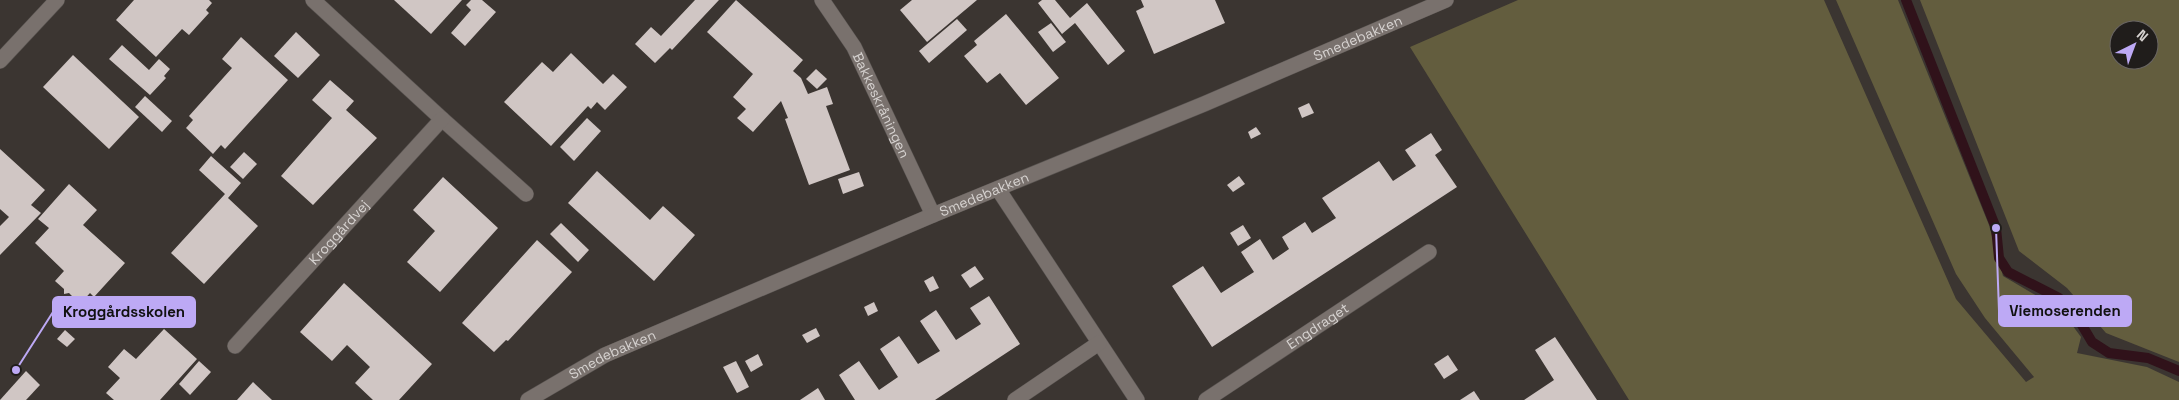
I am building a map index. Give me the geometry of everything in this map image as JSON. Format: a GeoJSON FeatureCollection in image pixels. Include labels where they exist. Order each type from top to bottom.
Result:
{"type":"FeatureCollection","features":[{"type":"Feature","properties":{"kind":"street"},"geometry":{"type":"LineString","coordinates":[[0,61],[57,0]]}},
{"type":"Feature","properties":{"kind":"street"},"geometry":{"type":"LineString","coordinates":[[313,0],[526,194]]}},
{"type":"Feature","properties":{"kind":"street","name":"Bakkeskråningen"},"geometry":{"type":"LineString","coordinates":[[822,0],[854,47],[933,215]]}},
{"type":"Feature","properties":{"kind":"street","name":"Smedebakken"},"geometry":{"type":"LineString","coordinates":[[528,400],[605,355],[933,215],[1204,104],[1446,0]]}},
{"type":"Feature","properties":{"kind":"street","name":"Kroggårdvej"},"geometry":{"type":"LineString","coordinates":[[235,346],[442,119]]}},
{"type":"Feature","properties":{"kind":"street"},"geometry":{"type":"LineString","coordinates":[[998,189],[1137,400]]}},
{"type":"Feature","properties":{"kind":"street","name":"Engdraget"},"geometry":{"type":"LineString","coordinates":[[1206,400],[1429,252]]}},
{"type":"Feature","properties":{"kind":"street"},"geometry":{"type":"LineString","coordinates":[[1015,400],[1099,343]]}},
{"type":"Feature","properties":{"kind":"shaded area"},"geometry":{"type":"Polygon","coordinates":[[[1518,0],[1824,0],[1956,299],[2026,382],[2034,377],[1985,318],[1956,274],[1836,0],[1898,0],[1989,225],[2003,276],[2061,310],[2081,337],[2077,353],[2147,367],[2179,382],[2179,400],[1629,400],[1410,47],[1518,0]]]}},
{"type":"Feature","properties":{"kind":"shaded area"},"geometry":{"type":"Polygon","coordinates":[[[1920,0],[2179,0],[2179,362],[2106,333],[2067,288],[2019,251],[1920,0]]]}},
{"type":"Feature","properties":{"kind":"building"},"geometry":{"type":"Polygon","coordinates":[[[134,0],[209,0],[212,3],[206,10],[209,13],[189,35],[182,29],[156,57],[116,20],[134,0]]]}},
{"type":"Feature","properties":{"kind":"building"},"geometry":{"type":"Polygon","coordinates":[[[394,0],[462,0],[431,34],[394,0]]]}},
{"type":"Feature","properties":{"kind":"building"},"geometry":{"type":"Polygon","coordinates":[[[471,0],[482,0],[496,12],[465,46],[451,33],[471,10],[466,5],[471,0]]]}},
{"type":"Feature","properties":{"kind":"building"},"geometry":{"type":"Polygon","coordinates":[[[695,0],[719,0],[672,50],[670,48],[655,63],[635,44],[651,27],[661,36],[695,0]]]}},
{"type":"Feature","properties":{"kind":"building"},"geometry":{"type":"Polygon","coordinates":[[[736,0],[803,60],[793,71],[801,78],[808,94],[827,87],[833,104],[826,106],[850,170],[809,185],[785,119],[788,118],[781,101],[753,132],[737,118],[746,109],[733,97],[753,74],[707,32],[736,0]]]}},
{"type":"Feature","properties":{"kind":"building"},"geometry":{"type":"Polygon","coordinates":[[[912,0],[977,0],[927,42],[900,10],[912,0]]]}},
{"type":"Feature","properties":{"kind":"building"},"geometry":{"type":"Polygon","coordinates":[[[1042,0],[1055,0],[1070,18],[1087,3],[1125,51],[1108,65],[1075,23],[1062,34],[1038,3],[1042,0]]]}},
{"type":"Feature","properties":{"kind":"building"},"geometry":{"type":"Polygon","coordinates":[[[1141,0],[1215,0],[1225,23],[1154,54],[1136,11],[1144,7],[1141,0]]]}},
{"type":"Feature","properties":{"kind":"building"},"geometry":{"type":"Polygon","coordinates":[[[1006,14],[1059,78],[1026,105],[1000,73],[987,83],[964,56],[977,45],[974,41],[1006,14]]]}},
{"type":"Feature","properties":{"kind":"building"},"geometry":{"type":"Polygon","coordinates":[[[957,19],[967,30],[929,63],[919,51],[957,19]]]}},
{"type":"Feature","properties":{"kind":"building"},"geometry":{"type":"Polygon","coordinates":[[[1051,23],[1066,42],[1053,52],[1038,32],[1051,23]]]}},
{"type":"Feature","properties":{"kind":"building"},"geometry":{"type":"Polygon","coordinates":[[[296,32],[320,55],[298,78],[274,56],[296,32]]]}},
{"type":"Feature","properties":{"kind":"building"},"geometry":{"type":"Polygon","coordinates":[[[241,37],[288,80],[225,149],[221,145],[213,154],[186,128],[193,120],[189,116],[232,68],[222,59],[241,37]]]}},
{"type":"Feature","properties":{"kind":"building"},"geometry":{"type":"Polygon","coordinates":[[[122,45],[149,70],[159,59],[170,69],[164,76],[166,78],[150,95],[109,59],[122,45]]]}},
{"type":"Feature","properties":{"kind":"building"},"geometry":{"type":"Polygon","coordinates":[[[571,53],[603,84],[613,74],[627,87],[605,110],[597,102],[591,109],[588,106],[551,146],[504,102],[542,62],[553,72],[571,53]]]}},
{"type":"Feature","properties":{"kind":"building"},"geometry":{"type":"Polygon","coordinates":[[[73,55],[139,117],[109,149],[43,87],[73,55]]]}},
{"type":"Feature","properties":{"kind":"building"},"geometry":{"type":"Polygon","coordinates":[[[816,69],[827,79],[817,89],[806,79],[816,69]]]}},
{"type":"Feature","properties":{"kind":"building"},"geometry":{"type":"Polygon","coordinates":[[[330,80],[354,101],[346,110],[377,138],[313,205],[281,176],[332,118],[312,100],[330,80]]]}},
{"type":"Feature","properties":{"kind":"building"},"geometry":{"type":"Polygon","coordinates":[[[145,96],[172,121],[162,132],[135,107],[145,96]]]}},
{"type":"Feature","properties":{"kind":"building"},"geometry":{"type":"Polygon","coordinates":[[[1309,103],[1314,113],[1302,118],[1298,108],[1309,103]]]}},
{"type":"Feature","properties":{"kind":"building"},"geometry":{"type":"Polygon","coordinates":[[[587,118],[601,131],[574,161],[560,147],[587,118]]]}},
{"type":"Feature","properties":{"kind":"building"},"geometry":{"type":"Polygon","coordinates":[[[1256,127],[1261,134],[1251,139],[1248,132],[1256,127]]]}},
{"type":"Feature","properties":{"kind":"building"},"geometry":{"type":"Polygon","coordinates":[[[1431,133],[1442,150],[1435,155],[1457,187],[1212,347],[1172,286],[1203,266],[1221,293],[1254,272],[1241,252],[1260,239],[1273,260],[1289,249],[1282,237],[1305,222],[1312,233],[1336,218],[1322,198],[1379,161],[1393,181],[1416,166],[1405,150],[1431,133]]]}},
{"type":"Feature","properties":{"kind":"building"},"geometry":{"type":"Polygon","coordinates":[[[0,149],[45,190],[31,205],[41,213],[0,255],[0,226],[9,217],[0,209],[0,149]]]}},
{"type":"Feature","properties":{"kind":"building"},"geometry":{"type":"Polygon","coordinates":[[[244,152],[257,164],[243,179],[230,167],[244,152]]]}},
{"type":"Feature","properties":{"kind":"building"},"geometry":{"type":"Polygon","coordinates":[[[211,156],[241,183],[228,198],[258,226],[204,284],[171,253],[225,194],[199,170],[211,156]]]}},
{"type":"Feature","properties":{"kind":"building"},"geometry":{"type":"Polygon","coordinates":[[[597,171],[650,220],[663,206],[695,235],[654,281],[568,203],[597,171]]]}},
{"type":"Feature","properties":{"kind":"building"},"geometry":{"type":"Polygon","coordinates":[[[859,172],[864,186],[843,194],[838,179],[859,172]]]}},
{"type":"Feature","properties":{"kind":"building"},"geometry":{"type":"Polygon","coordinates":[[[1239,176],[1245,184],[1233,192],[1227,185],[1239,176]]]}},
{"type":"Feature","properties":{"kind":"building"},"geometry":{"type":"Polygon","coordinates":[[[443,177],[498,228],[440,292],[407,262],[435,231],[413,210],[443,177]]]}},
{"type":"Feature","properties":{"kind":"building"},"geometry":{"type":"Polygon","coordinates":[[[69,184],[97,210],[83,225],[125,263],[94,297],[90,293],[80,304],[69,293],[64,294],[64,289],[55,281],[64,271],[35,243],[49,228],[38,219],[69,184]]]}},
{"type":"Feature","properties":{"kind":"building"},"geometry":{"type":"Polygon","coordinates":[[[561,223],[589,250],[578,262],[550,234],[561,223]]]}},
{"type":"Feature","properties":{"kind":"building"},"geometry":{"type":"Polygon","coordinates":[[[1243,225],[1251,238],[1238,246],[1230,233],[1243,225]]]}},
{"type":"Feature","properties":{"kind":"building"},"geometry":{"type":"Polygon","coordinates":[[[537,240],[572,272],[508,341],[506,340],[494,352],[462,323],[537,240]]]}},
{"type":"Feature","properties":{"kind":"building"},"geometry":{"type":"Polygon","coordinates":[[[975,266],[984,279],[970,288],[961,275],[975,266]]]}},
{"type":"Feature","properties":{"kind":"building"},"geometry":{"type":"Polygon","coordinates":[[[933,276],[939,288],[930,292],[924,281],[933,276]]]}},
{"type":"Feature","properties":{"kind":"building"},"geometry":{"type":"Polygon","coordinates":[[[344,283],[432,364],[399,400],[373,400],[355,383],[370,367],[347,345],[332,361],[300,332],[344,283]]]}},
{"type":"Feature","properties":{"kind":"building"},"geometry":{"type":"Polygon","coordinates":[[[989,296],[1020,344],[935,400],[855,400],[839,375],[859,361],[879,390],[898,377],[880,349],[899,336],[918,364],[940,351],[920,321],[936,310],[956,340],[981,324],[970,308],[989,296]]]}},
{"type":"Feature","properties":{"kind":"building"},"geometry":{"type":"Polygon","coordinates":[[[874,302],[878,311],[868,316],[864,307],[874,302]]]}},
{"type":"Feature","properties":{"kind":"building"},"geometry":{"type":"Polygon","coordinates":[[[816,328],[820,336],[807,343],[802,335],[816,328]]]}},
{"type":"Feature","properties":{"kind":"building"},"geometry":{"type":"Polygon","coordinates":[[[164,329],[197,359],[160,400],[114,400],[106,393],[120,378],[108,367],[124,349],[136,359],[164,329]]]}},
{"type":"Feature","properties":{"kind":"building"},"geometry":{"type":"Polygon","coordinates":[[[65,330],[75,339],[67,347],[57,339],[65,330]]]}},
{"type":"Feature","properties":{"kind":"building"},"geometry":{"type":"Polygon","coordinates":[[[1555,337],[1597,400],[1524,400],[1554,380],[1535,350],[1555,337]]]}},
{"type":"Feature","properties":{"kind":"building"},"geometry":{"type":"Polygon","coordinates":[[[758,354],[763,365],[751,372],[745,361],[758,354]]]}},
{"type":"Feature","properties":{"kind":"building"},"geometry":{"type":"Polygon","coordinates":[[[1448,355],[1458,370],[1444,379],[1434,364],[1448,355]]]}},
{"type":"Feature","properties":{"kind":"building"},"geometry":{"type":"Polygon","coordinates":[[[199,361],[211,372],[190,395],[179,384],[199,361]]]}},
{"type":"Feature","properties":{"kind":"building"},"geometry":{"type":"Polygon","coordinates":[[[736,361],[749,387],[737,393],[723,367],[736,361]]]}},
{"type":"Feature","properties":{"kind":"building"},"geometry":{"type":"Polygon","coordinates":[[[26,371],[40,385],[26,400],[0,400],[26,371]]]}},
{"type":"Feature","properties":{"kind":"building"},"geometry":{"type":"Polygon","coordinates":[[[253,382],[272,400],[237,400],[253,382]]]}},
{"type":"Feature","properties":{"kind":"building"},"geometry":{"type":"Polygon","coordinates":[[[818,388],[825,400],[800,400],[818,388]]]}},
{"type":"Feature","properties":{"kind":"building"},"geometry":{"type":"Polygon","coordinates":[[[1474,391],[1480,400],[1460,400],[1474,391]]]}},
{"type":"Feature","properties":{"kind":"waterway"},"geometry":{"type":"LineString","coordinates":[[1906,0],[1996,228],[1999,258],[2008,272],[2059,298],[2076,315],[2092,342],[2109,353],[2148,358],[2179,371]]}},
{"type":"Feature","properties":{"kind":"place","name":"Viemoserenden"},"geometry":{"type":"Point","coordinates":[1996,228]}},
{"type":"Feature","properties":{"kind":"place","name":"Kroggårdsskolen"},"geometry":{"type":"Point","coordinates":[16,370]}}]}
